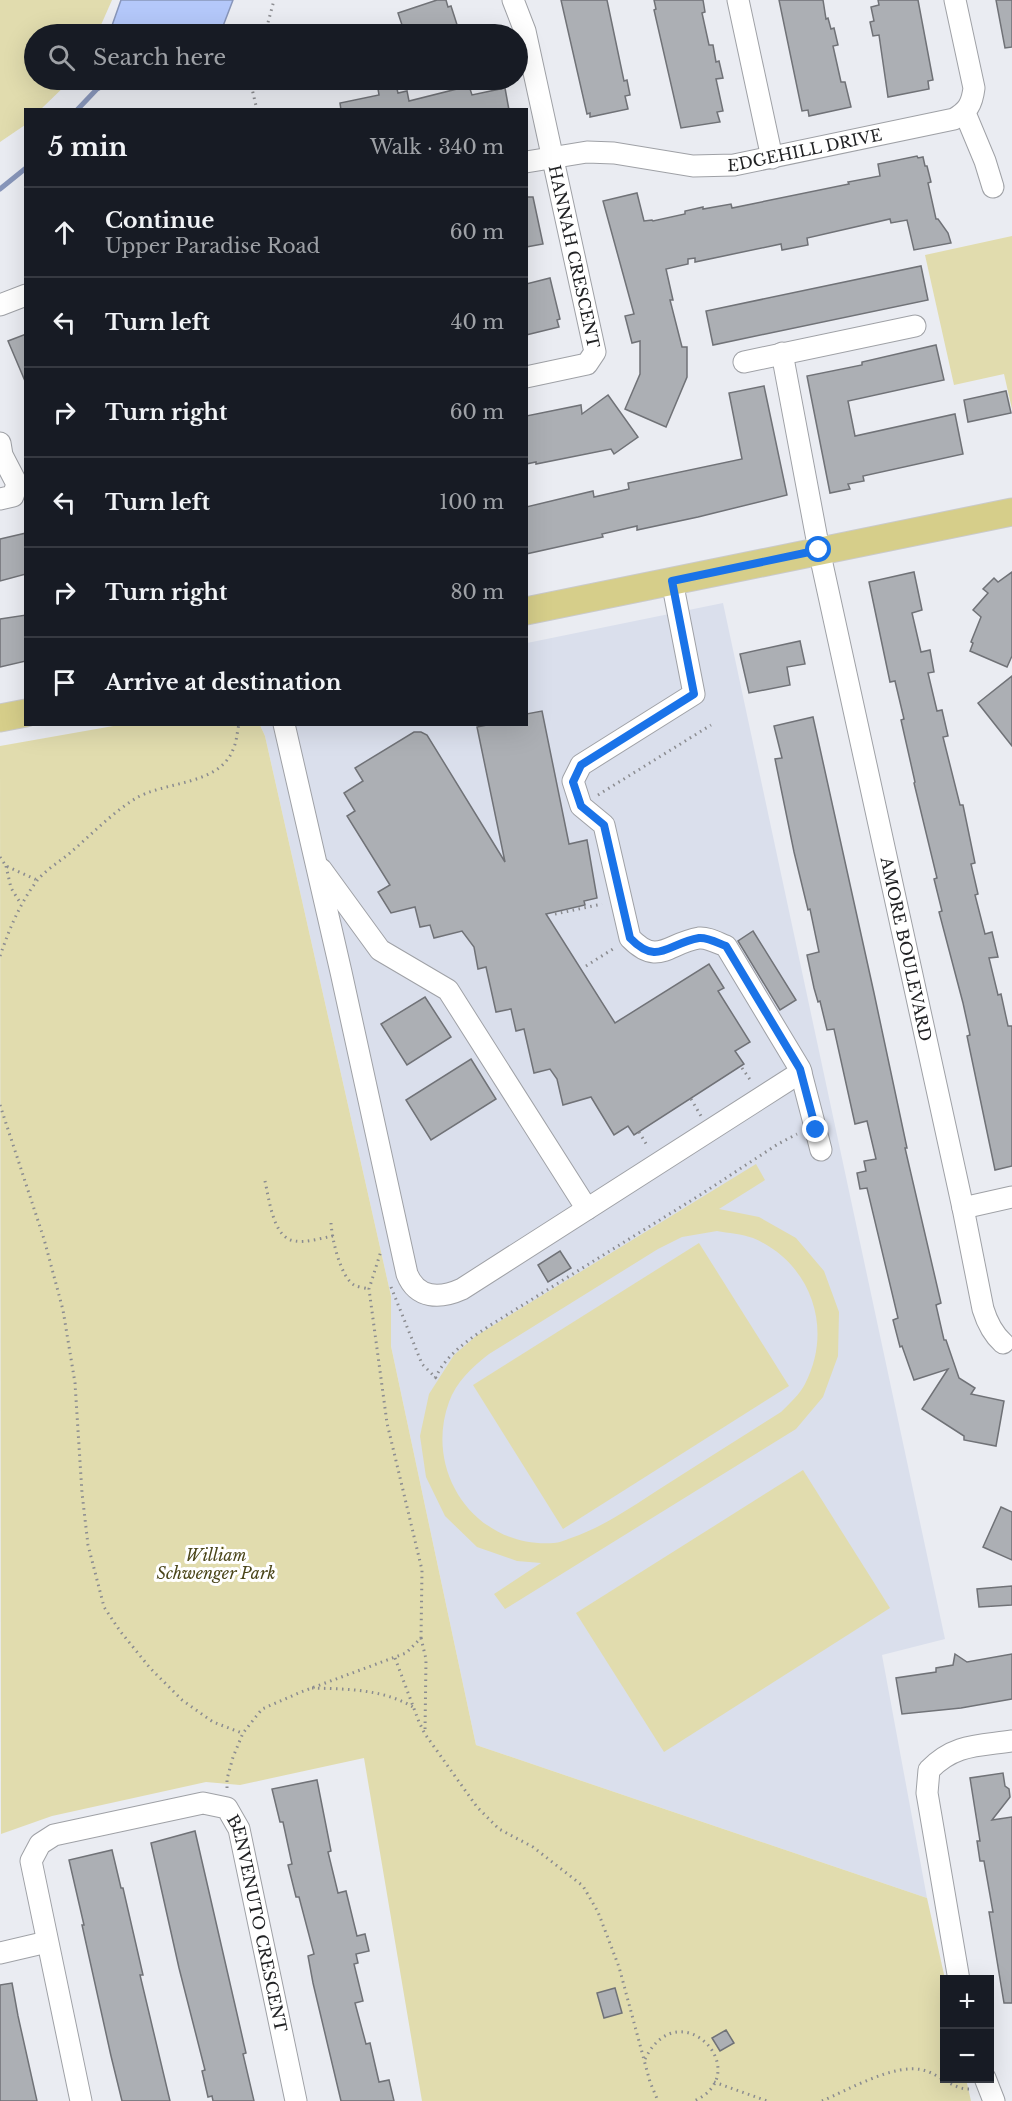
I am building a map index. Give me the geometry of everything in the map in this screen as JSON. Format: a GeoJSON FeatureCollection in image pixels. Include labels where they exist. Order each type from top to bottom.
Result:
{"type":"FeatureCollection","features":[{"type":"Feature","properties":{"kind":"main road"},"geometry":{"type":"LineString","coordinates":[[528,611],[1012,512]]}},
{"type":"Feature","properties":{"kind":"main road"},"geometry":{"type":"LineString","coordinates":[[0,718],[24,713]]}},
{"type":"Feature","properties":{"kind":"street","name":"HANNAH CRESCENT"},"geometry":{"type":"LineString","coordinates":[[513,0],[522,24]]}},
{"type":"Feature","properties":{"kind":"street"},"geometry":{"type":"LineString","coordinates":[[738,0],[772,158]]}},
{"type":"Feature","properties":{"kind":"street"},"geometry":{"type":"LineString","coordinates":[[955,0],[974,88],[972,102],[966,113],[993,187]]}},
{"type":"Feature","properties":{"kind":"street","name":"HANNAH CRESCENT"},"geometry":{"type":"LineString","coordinates":[[528,44],[595,352],[587,364],[528,377]]}},
{"type":"Feature","properties":{"kind":"street","name":"EDGEHILL DRIVE"},"geometry":{"type":"LineString","coordinates":[[528,162],[587,152],[614,153],[693,166],[734,165],[954,119],[966,113]]}},
{"type":"Feature","properties":{"kind":"street"},"geometry":{"type":"LineString","coordinates":[[0,305],[24,296]]}},
{"type":"Feature","properties":{"kind":"street"},"geometry":{"type":"LineString","coordinates":[[744,362],[915,326]]}},
{"type":"Feature","properties":{"kind":"street","name":"AMORE BOULEVARD"},"geometry":{"type":"LineString","coordinates":[[782,353],[819,550],[986,1319],[996,1338],[1003,1343]]}},
{"type":"Feature","properties":{"kind":"street"},"geometry":{"type":"LineString","coordinates":[[0,443],[2,455],[17,484],[13,496],[0,499]]}},
{"type":"Feature","properties":{"kind":"street"},"geometry":{"type":"LineString","coordinates":[[672,581],[694,694],[581,765],[573,782],[581,806],[604,825],[630,938],[641,949],[655,953],[701,938],[726,946],[801,1072],[819,1140]]}},
{"type":"Feature","properties":{"kind":"street"},"geometry":{"type":"LineString","coordinates":[[284,726],[405,1263],[410,1281],[420,1292],[433,1296],[451,1294],[462,1289],[801,1072]]}},
{"type":"Feature","properties":{"kind":"street"},"geometry":{"type":"LineString","coordinates":[[315,861],[380,950],[448,990],[587,1209]]}},
{"type":"Feature","properties":{"kind":"street"},"geometry":{"type":"LineString","coordinates":[[963,1208],[1012,1197]]}},
{"type":"Feature","properties":{"kind":"street"},"geometry":{"type":"LineString","coordinates":[[958,1975],[927,1793],[929,1770],[954,1750],[1012,1741]]}},
{"type":"Feature","properties":{"kind":"street","name":"BENVENUTO CRESCENT"},"geometry":{"type":"LineString","coordinates":[[81,2101],[31,1861],[40,1844],[54,1835],[203,1803],[226,1808],[239,1829],[296,2101]]}},
{"type":"Feature","properties":{"kind":"street"},"geometry":{"type":"LineString","coordinates":[[0,1953],[47,1942]]}},
{"type":"Feature","properties":{"kind":"path"},"geometry":{"type":"LineString","coordinates":[[268,24],[274,0]]}},
{"type":"Feature","properties":{"kind":"path"},"geometry":{"type":"LineString","coordinates":[[252,90],[257,108]]}},
{"type":"Feature","properties":{"kind":"path"},"geometry":{"type":"LineString","coordinates":[[581,806],[711,725]]}},
{"type":"Feature","properties":{"kind":"path"},"geometry":{"type":"LineString","coordinates":[[0,956],[21,904],[38,880],[135,798],[159,788],[200,778],[220,768],[229,758],[234,747],[239,726]]}},
{"type":"Feature","properties":{"kind":"path"},"geometry":{"type":"LineString","coordinates":[[0,857],[6,866],[11,888],[21,904]]}},
{"type":"Feature","properties":{"kind":"path"},"geometry":{"type":"LineString","coordinates":[[6,866],[38,880]]}},
{"type":"Feature","properties":{"kind":"path"},"geometry":{"type":"LineString","coordinates":[[555,914],[622,900]]}},
{"type":"Feature","properties":{"kind":"path"},"geometry":{"type":"LineString","coordinates":[[586,966],[630,938]]}},
{"type":"Feature","properties":{"kind":"path"},"geometry":{"type":"LineString","coordinates":[[0,1105],[44,1239],[63,1310],[75,1383],[82,1494],[88,1545],[104,1607],[150,1668],[182,1700],[213,1722],[243,1733]]}},
{"type":"Feature","properties":{"kind":"path"},"geometry":{"type":"LineString","coordinates":[[405,1263],[393,1274],[391,1288],[422,1364],[436,1379],[447,1360],[460,1346],[489,1326],[778,1144],[798,1134],[819,1140]]}},
{"type":"Feature","properties":{"kind":"path"},"geometry":{"type":"LineString","coordinates":[[265,1180],[276,1225],[284,1237],[297,1242],[333,1236]]}},
{"type":"Feature","properties":{"kind":"path"},"geometry":{"type":"LineString","coordinates":[[331,1223],[344,1273],[354,1285],[369,1288]]}},
{"type":"Feature","properties":{"kind":"path"},"geometry":{"type":"LineString","coordinates":[[397,1227],[384,1242],[369,1288],[387,1423],[422,1570],[422,1638],[426,1659],[425,1734]]}},
{"type":"Feature","properties":{"kind":"path"},"geometry":{"type":"LineString","coordinates":[[226,1808],[227,1779],[243,1733],[262,1709],[310,1688],[395,1658],[406,1653],[422,1638]]}},
{"type":"Feature","properties":{"kind":"path"},"geometry":{"type":"LineString","coordinates":[[395,1658],[425,1734],[477,1807],[499,1829],[534,1847],[583,1886],[598,1912],[619,1967],[650,2082],[658,2101]]}},
{"type":"Feature","properties":{"kind":"path"},"geometry":{"type":"LineString","coordinates":[[310,1688],[348,1689],[385,1695],[415,1708]]}},
{"type":"Feature","properties":{"kind":"path"},"geometry":{"type":"LineString","coordinates":[[644,2061],[657,2040],[668,2034],[679,2032],[701,2037],[716,2055],[718,2066],[714,2082],[704,2096],[694,2101]]}},
{"type":"Feature","properties":{"kind":"path"},"geometry":{"type":"LineString","coordinates":[[822,2101],[890,2072],[908,2068],[924,2070],[961,2089],[989,2090]]}},
{"type":"Feature","properties":{"kind":"path"},"geometry":{"type":"LineString","coordinates":[[714,2082],[767,2101]]}},
{"type":"Feature","properties":{"kind":"shaded area"},"geometry":{"type":"Polygon","coordinates":[[[723,603],[945,1639],[882,1655],[927,1898],[476,1745],[391,1346],[391,1296],[265,736],[260,726],[528,726],[528,643],[723,603]]]}},
{"type":"Feature","properties":{"kind":"green space"},"geometry":{"type":"Polygon","coordinates":[[[0,0],[112,0],[101,24],[24,24],[24,90],[61,90],[42,108],[24,108],[24,126],[0,142],[0,0]]]}},
{"type":"Feature","properties":{"kind":"green space"},"geometry":{"type":"Polygon","coordinates":[[[1012,236],[1012,409],[1004,374],[954,385],[925,255],[1012,236]]]}},
{"type":"Feature","properties":{"kind":"green space","name":"William Schwenger Park"},"geometry":{"type":"Polygon","coordinates":[[[113,726],[260,726],[265,736],[391,1296],[391,1346],[476,1745],[927,1898],[944,1975],[940,1975],[940,2083],[967,2083],[971,2101],[422,2101],[364,1758],[240,1785],[206,1782],[52,1816],[1,1834],[0,746],[113,726]]]}},
{"type":"Feature","properties":{"kind":"green space"},"geometry":{"type":"Polygon","coordinates":[[[756,1164],[765,1180],[719,1209],[759,1217],[796,1238],[824,1271],[839,1312],[838,1356],[823,1397],[796,1429],[505,1609],[494,1594],[541,1563],[517,1561],[477,1547],[445,1516],[426,1477],[420,1436],[429,1394],[454,1355],[476,1336],[756,1164]],[[717,1231],[682,1237],[658,1249],[489,1354],[465,1375],[449,1402],[443,1429],[444,1455],[450,1479],[463,1501],[480,1520],[501,1533],[526,1542],[556,1543],[583,1534],[627,1510],[781,1412],[797,1395],[805,1384],[813,1363],[817,1341],[817,1320],[812,1299],[803,1280],[790,1263],[773,1249],[753,1238],[717,1231]]]}},
{"type":"Feature","properties":{"kind":"green space"},"geometry":{"type":"Polygon","coordinates":[[[699,1243],[789,1386],[563,1529],[473,1385],[699,1243]]]}},
{"type":"Feature","properties":{"kind":"green space"},"geometry":{"type":"Polygon","coordinates":[[[803,1470],[890,1608],[664,1752],[576,1613],[803,1470]]]}},
{"type":"Feature","properties":{"kind":"water"},"geometry":{"type":"Polygon","coordinates":[[[121,0],[233,0],[224,24],[113,24],[121,0]]]}},
{"type":"Feature","properties":{"kind":"building"},"geometry":{"type":"Polygon","coordinates":[[[437,0],[446,0],[448,7],[451,6],[457,24],[402,24],[398,13],[437,0]]]}},
{"type":"Feature","properties":{"kind":"building"},"geometry":{"type":"Polygon","coordinates":[[[561,0],[607,0],[624,81],[627,80],[630,95],[625,96],[628,109],[590,117],[590,113],[587,114],[561,0]]]}},
{"type":"Feature","properties":{"kind":"building"},"geometry":{"type":"Polygon","coordinates":[[[654,0],[703,0],[705,12],[702,13],[709,45],[713,45],[716,62],[719,61],[723,78],[716,79],[723,111],[717,112],[720,122],[681,128],[654,10],[656,9],[654,0]]]}},
{"type":"Feature","properties":{"kind":"building"},"geometry":{"type":"Polygon","coordinates":[[[779,0],[823,0],[826,19],[828,18],[831,29],[834,28],[838,45],[833,46],[841,82],[845,82],[851,107],[809,116],[808,110],[802,111],[779,0]]]}},
{"type":"Feature","properties":{"kind":"building"},"geometry":{"type":"Polygon","coordinates":[[[878,0],[918,0],[933,80],[928,81],[929,89],[888,97],[879,35],[873,36],[870,22],[874,21],[871,7],[879,5],[878,0]]]}},
{"type":"Feature","properties":{"kind":"building"},"geometry":{"type":"Polygon","coordinates":[[[996,0],[1012,0],[1012,47],[1005,48],[996,0]]]}},
{"type":"Feature","properties":{"kind":"building"},"geometry":{"type":"Polygon","coordinates":[[[378,90],[397,90],[398,93],[407,91],[409,101],[453,90],[470,90],[472,95],[505,90],[509,108],[341,108],[340,103],[379,95],[378,90]]]}},
{"type":"Feature","properties":{"kind":"building"},"geometry":{"type":"Polygon","coordinates":[[[917,156],[918,158],[923,157],[925,166],[927,166],[931,182],[928,183],[936,219],[948,233],[951,243],[914,250],[907,220],[891,223],[890,219],[807,238],[808,245],[782,250],[781,244],[695,262],[695,258],[688,259],[688,264],[666,269],[673,300],[670,300],[682,347],[687,347],[687,377],[666,427],[625,409],[640,374],[640,341],[632,343],[625,316],[634,314],[603,201],[637,193],[644,221],[653,221],[685,214],[685,211],[703,207],[703,209],[731,204],[732,208],[849,184],[848,182],[880,176],[878,164],[917,156]]]}},
{"type":"Feature","properties":{"kind":"building"},"geometry":{"type":"Polygon","coordinates":[[[528,197],[533,197],[543,244],[528,247],[528,197]]]}},
{"type":"Feature","properties":{"kind":"building"},"geometry":{"type":"Polygon","coordinates":[[[921,266],[928,300],[713,345],[706,311],[921,266]]]}},
{"type":"Feature","properties":{"kind":"building"},"geometry":{"type":"Polygon","coordinates":[[[550,278],[560,319],[557,320],[559,327],[528,335],[528,284],[550,278]]]}},
{"type":"Feature","properties":{"kind":"building"},"geometry":{"type":"Polygon","coordinates":[[[24,335],[24,379],[8,341],[24,335]]]}},
{"type":"Feature","properties":{"kind":"building"},"geometry":{"type":"Polygon","coordinates":[[[936,345],[944,380],[848,401],[855,436],[955,414],[963,454],[863,476],[864,481],[848,484],[850,489],[830,493],[807,376],[862,365],[862,362],[936,345]]]}},
{"type":"Feature","properties":{"kind":"building"},"geometry":{"type":"Polygon","coordinates":[[[764,386],[787,495],[637,530],[637,526],[602,534],[603,537],[528,554],[528,507],[593,491],[594,497],[629,489],[628,483],[742,459],[729,393],[764,386]]]}},
{"type":"Feature","properties":{"kind":"building"},"geometry":{"type":"Polygon","coordinates":[[[1006,391],[1011,413],[968,422],[964,400],[1006,391]]]}},
{"type":"Feature","properties":{"kind":"building"},"geometry":{"type":"Polygon","coordinates":[[[608,395],[638,437],[614,454],[611,449],[528,464],[528,416],[581,405],[582,414],[608,395]]]}},
{"type":"Feature","properties":{"kind":"building"},"geometry":{"type":"Polygon","coordinates":[[[24,533],[24,575],[0,581],[0,539],[24,533]]]}},
{"type":"Feature","properties":{"kind":"building"},"geometry":{"type":"Polygon","coordinates":[[[914,572],[922,610],[912,613],[921,652],[930,650],[934,672],[928,673],[937,711],[942,710],[948,736],[943,737],[960,805],[963,805],[975,863],[971,864],[978,894],[975,895],[985,934],[992,932],[998,957],[989,958],[998,995],[1001,994],[1008,1026],[1012,1026],[1012,1166],[995,1170],[967,1036],[970,1035],[939,912],[942,911],[934,879],[937,878],[914,783],[901,720],[904,719],[895,681],[890,682],[869,582],[914,572]]]}},
{"type":"Feature","properties":{"kind":"building"},"geometry":{"type":"Polygon","coordinates":[[[1012,572],[1012,656],[1007,667],[970,651],[973,643],[971,642],[981,617],[973,610],[988,593],[983,589],[994,578],[998,582],[1012,572]]]}},
{"type":"Feature","properties":{"kind":"building"},"geometry":{"type":"Polygon","coordinates":[[[24,615],[24,661],[0,667],[0,619],[24,615]]]}},
{"type":"Feature","properties":{"kind":"building"},"geometry":{"type":"Polygon","coordinates":[[[800,641],[805,664],[787,667],[790,685],[749,693],[740,654],[800,641]]]}},
{"type":"Feature","properties":{"kind":"building"},"geometry":{"type":"Polygon","coordinates":[[[1012,676],[1012,746],[978,703],[1012,676]]]}},
{"type":"Feature","properties":{"kind":"building"},"geometry":{"type":"Polygon","coordinates":[[[542,711],[569,844],[587,840],[597,898],[584,901],[585,905],[546,914],[615,1023],[709,964],[724,988],[718,991],[750,1042],[735,1051],[744,1064],[634,1135],[628,1126],[614,1135],[591,1097],[563,1105],[557,1079],[550,1069],[534,1073],[524,1029],[516,1031],[511,1009],[496,1012],[486,967],[478,969],[474,947],[462,931],[434,938],[430,925],[420,927],[415,907],[391,913],[378,892],[390,885],[347,816],[355,811],[344,793],[363,781],[355,768],[414,732],[421,732],[427,735],[505,862],[477,727],[528,726],[528,714],[542,711]]]}},
{"type":"Feature","properties":{"kind":"building"},"geometry":{"type":"Polygon","coordinates":[[[813,717],[874,993],[907,1148],[905,1148],[941,1303],[936,1305],[944,1340],[946,1340],[959,1378],[975,1388],[971,1394],[1004,1401],[996,1446],[964,1440],[964,1436],[922,1409],[948,1369],[914,1380],[902,1346],[900,1347],[893,1320],[898,1318],[867,1188],[860,1189],[857,1173],[866,1171],[864,1161],[876,1159],[867,1121],[855,1124],[834,1029],[827,1030],[820,1001],[818,1002],[814,988],[807,955],[819,952],[794,852],[775,759],[782,758],[774,726],[813,717]]]}},
{"type":"Feature","properties":{"kind":"building"},"geometry":{"type":"Polygon","coordinates":[[[753,931],[796,1000],[780,1010],[738,941],[753,931]]]}},
{"type":"Feature","properties":{"kind":"building"},"geometry":{"type":"Polygon","coordinates":[[[425,997],[451,1037],[407,1065],[381,1024],[425,997]]]}},
{"type":"Feature","properties":{"kind":"building"},"geometry":{"type":"Polygon","coordinates":[[[471,1059],[496,1099],[431,1140],[406,1100],[471,1059]]]}},
{"type":"Feature","properties":{"kind":"building"},"geometry":{"type":"Polygon","coordinates":[[[560,1251],[571,1268],[548,1282],[538,1265],[560,1251]]]}},
{"type":"Feature","properties":{"kind":"building"},"geometry":{"type":"Polygon","coordinates":[[[1001,1507],[1012,1512],[1012,1560],[983,1547],[1001,1507]]]}},
{"type":"Feature","properties":{"kind":"building"},"geometry":{"type":"Polygon","coordinates":[[[1012,1586],[1012,1605],[979,1607],[977,1589],[1012,1586]]]}},
{"type":"Feature","properties":{"kind":"building"},"geometry":{"type":"Polygon","coordinates":[[[955,1654],[967,1662],[1012,1654],[1012,1699],[961,1708],[902,1714],[896,1678],[936,1672],[936,1668],[953,1665],[955,1654]]]}},
{"type":"Feature","properties":{"kind":"building"},"geometry":{"type":"Polygon","coordinates":[[[1003,1773],[1010,1797],[992,1820],[1012,1817],[1012,2003],[1004,2003],[989,1912],[993,1912],[984,1861],[980,1861],[977,1841],[980,1841],[970,1778],[1003,1773]]]}},
{"type":"Feature","properties":{"kind":"building"},"geometry":{"type":"Polygon","coordinates":[[[317,1780],[331,1851],[328,1852],[338,1893],[346,1891],[357,1936],[365,1934],[369,1951],[356,1954],[358,1963],[354,1964],[363,2001],[355,2003],[366,2044],[370,2043],[379,2082],[389,2080],[394,2101],[341,2101],[308,1956],[314,1954],[299,1897],[296,1897],[288,1865],[292,1864],[283,1822],[280,1822],[272,1789],[317,1780]]]}},
{"type":"Feature","properties":{"kind":"building"},"geometry":{"type":"Polygon","coordinates":[[[195,1831],[246,2053],[243,2054],[254,2101],[213,2101],[212,2096],[208,2097],[202,2071],[205,2070],[151,1843],[195,1831]]]}},
{"type":"Feature","properties":{"kind":"building"},"geometry":{"type":"Polygon","coordinates":[[[112,1850],[121,1888],[123,1888],[143,1975],[140,1975],[170,2101],[122,2101],[111,2056],[69,1860],[112,1850]]]}},
{"type":"Feature","properties":{"kind":"building"},"geometry":{"type":"Polygon","coordinates":[[[12,1983],[37,2101],[0,2101],[0,1985],[12,1983]]]}},
{"type":"Feature","properties":{"kind":"building"},"geometry":{"type":"Polygon","coordinates":[[[615,1988],[622,2013],[604,2018],[597,1993],[615,1988]]]}},
{"type":"Feature","properties":{"kind":"building"},"geometry":{"type":"Polygon","coordinates":[[[726,2030],[734,2043],[720,2051],[712,2038],[726,2030]]]}},
{"type":"Feature","properties":{"kind":"waterway"},"geometry":{"type":"LineString","coordinates":[[79,108],[96,90]]}},
{"type":"Feature","properties":{"kind":"waterway"},"geometry":{"type":"LineString","coordinates":[[0,189],[24,170]]}},
{"type":"Feature","properties":{"kind":"route"},"geometry":{"type":"LineString","coordinates":[[816,1130],[800,1069],[726,946],[701,938],[655,953],[641,949],[630,938],[604,825],[581,806],[573,782],[581,765],[694,694],[672,581],[819,550]]}}]}
